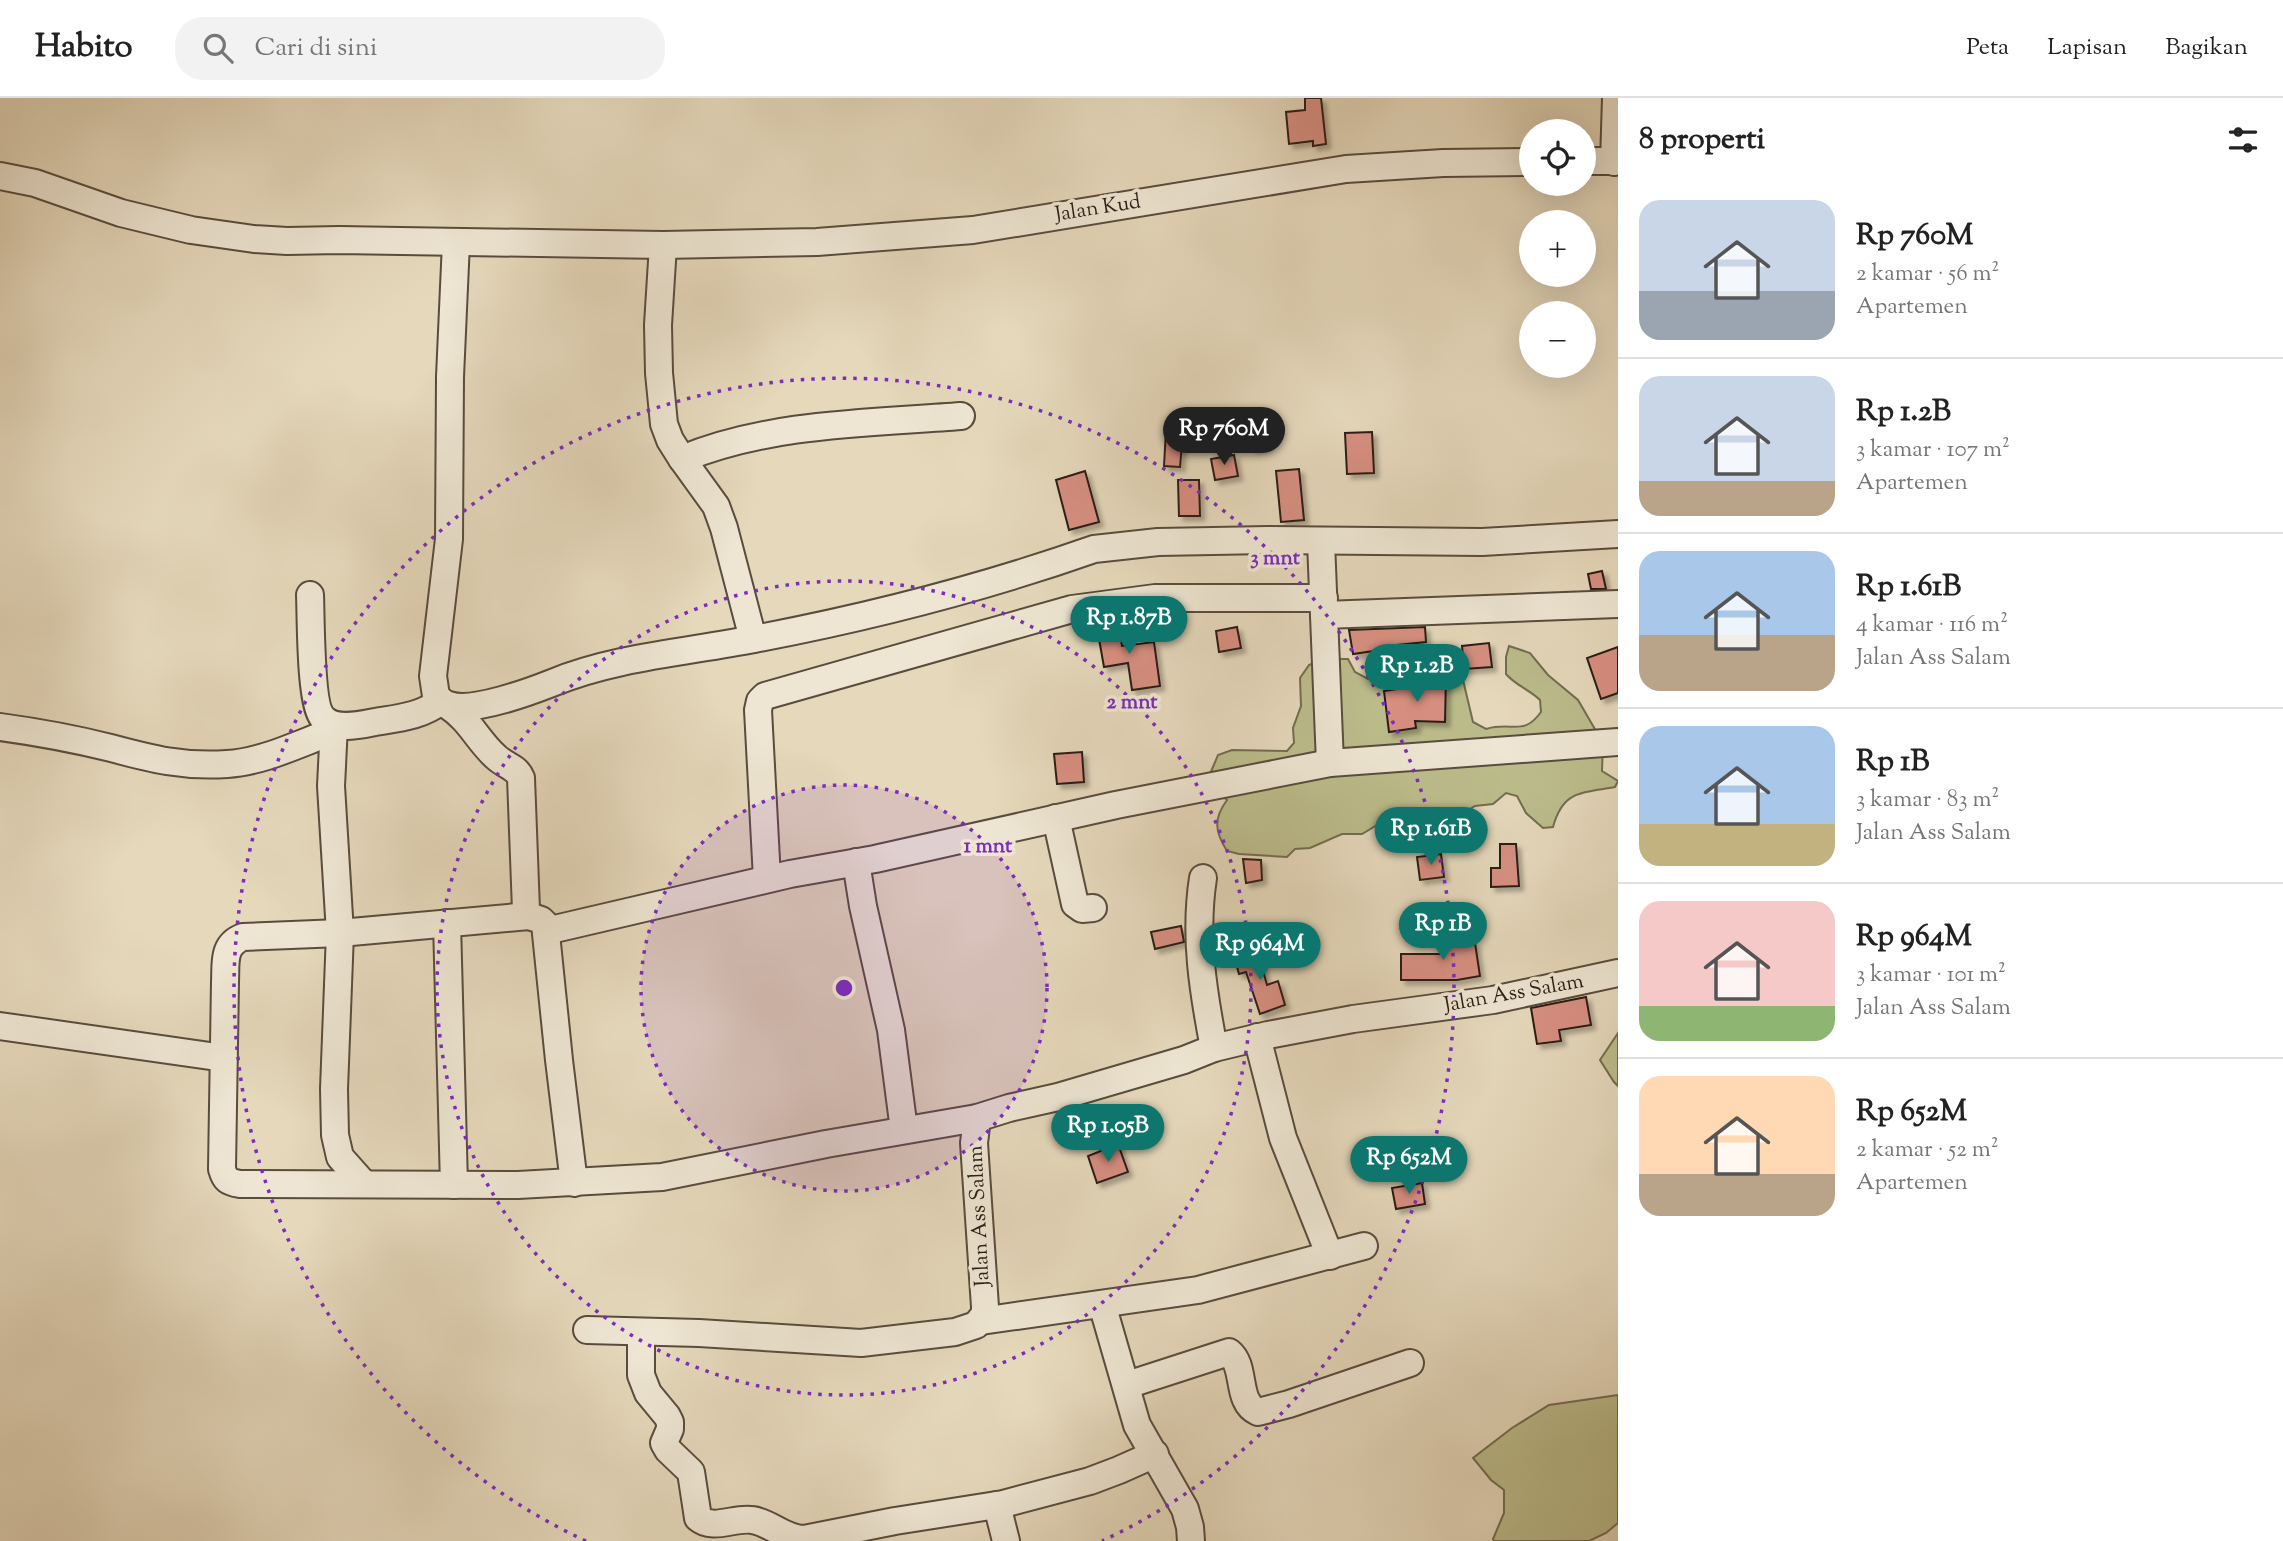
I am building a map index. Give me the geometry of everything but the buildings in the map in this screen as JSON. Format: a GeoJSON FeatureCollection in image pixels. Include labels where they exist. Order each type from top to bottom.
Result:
{"type":"FeatureCollection","features":[{"type":"Feature","properties":{"kind":"street"},"geometry":{"type":"LineString","coordinates":[[1596,161],[1616,161],[1616,98]]}},
{"type":"Feature","properties":{"kind":"street","name":"Jalan Kud"},"geometry":{"type":"LineString","coordinates":[[0,176],[35,183],[121,213],[201,231],[287,241],[663,245],[817,242],[973,230],[1346,169],[1443,163],[1519,162]]}},
{"type":"Feature","properties":{"kind":"street"},"geometry":{"type":"LineString","coordinates":[[456,242],[450,377],[449,539],[433,676],[436,696],[461,714],[495,757],[519,773],[522,778],[526,910],[537,924],[559,1060],[574,1183]]}},
{"type":"Feature","properties":{"kind":"street"},"geometry":{"type":"LineString","coordinates":[[663,245],[658,325],[664,424],[682,459],[716,506],[753,639]]}},
{"type":"Feature","properties":{"kind":"street"},"geometry":{"type":"LineString","coordinates":[[682,459],[747,439],[788,432],[872,422],[961,416]]}},
{"type":"Feature","properties":{"kind":"street"},"geometry":{"type":"LineString","coordinates":[[0,727],[97,745],[154,760],[228,764],[258,758],[334,728],[411,716],[444,703],[459,707],[484,704],[624,662],[753,639],[977,588],[1094,549],[1158,542],[1482,542],[1618,534]]}},
{"type":"Feature","properties":{"kind":"street"},"geometry":{"type":"LineString","coordinates":[[1321,542],[1330,763]]}},
{"type":"Feature","properties":{"kind":"street"},"geometry":{"type":"LineString","coordinates":[[310,595],[314,682],[318,708],[324,719],[334,728]]}},
{"type":"Feature","properties":{"kind":"street"},"geometry":{"type":"LineString","coordinates":[[767,879],[758,710],[765,695],[1072,609],[1155,598],[1324,607],[1618,604]]}},
{"type":"Feature","properties":{"kind":"street"},"geometry":{"type":"LineString","coordinates":[[334,728],[331,793],[340,933],[334,1089],[335,1135],[340,1157],[364,1184]]}},
{"type":"Feature","properties":{"kind":"street"},"geometry":{"type":"LineString","coordinates":[[977,1118],[662,1177],[574,1183],[454,1185],[229,1182],[224,1178],[222,1169],[226,951],[230,944],[243,937],[340,933],[447,923],[537,924],[856,862],[1056,818],[1330,763],[1618,742]]}},
{"type":"Feature","properties":{"kind":"street"},"geometry":{"type":"LineString","coordinates":[[1056,818],[1075,904],[1082,909],[1093,908]]}},
{"type":"Feature","properties":{"kind":"street"},"geometry":{"type":"LineString","coordinates":[[856,862],[863,906],[891,1030],[904,1130]]}},
{"type":"Feature","properties":{"kind":"street"},"geometry":{"type":"LineString","coordinates":[[1203,878],[1198,915],[1199,953],[1214,1048]]}},
{"type":"Feature","properties":{"kind":"street"},"geometry":{"type":"LineString","coordinates":[[447,923],[454,1185]]}},
{"type":"Feature","properties":{"kind":"street","name":"Jalan Ass Salam"},"geometry":{"type":"LineString","coordinates":[[981,1321],[985,1307],[974,1143],[977,1118],[1085,1090],[1184,1060],[1214,1048],[1257,1037],[1353,1019],[1493,1000],[1618,974]]}},
{"type":"Feature","properties":{"kind":"street"},"geometry":{"type":"LineString","coordinates":[[0,1026],[224,1058]]}},
{"type":"Feature","properties":{"kind":"street"},"geometry":{"type":"LineString","coordinates":[[1257,1037],[1283,1138],[1330,1256]]}},
{"type":"Feature","properties":{"kind":"street"},"geometry":{"type":"LineString","coordinates":[[587,1330],[861,1343],[955,1332],[981,1321],[1198,1290],[1364,1246]]}},
{"type":"Feature","properties":{"kind":"street"},"geometry":{"type":"LineString","coordinates":[[1101,1304],[1137,1425],[1185,1509],[1191,1541]]}},
{"type":"Feature","properties":{"kind":"street"},"geometry":{"type":"LineString","coordinates":[[641,1332],[641,1375],[648,1393],[667,1416],[670,1429],[664,1443],[691,1472],[698,1518],[711,1525],[752,1520],[804,1540],[997,1505],[1090,1480],[1154,1454]]}},
{"type":"Feature","properties":{"kind":"street"},"geometry":{"type":"LineString","coordinates":[[1126,1385],[1229,1352],[1237,1364],[1247,1404],[1258,1412],[1409,1363]]}},
{"type":"Feature","properties":{"kind":"street"},"geometry":{"type":"LineString","coordinates":[[997,1505],[1006,1541]]}},
{"type":"Feature","properties":{"kind":"green space"},"geometry":{"type":"Polygon","coordinates":[[[1509,646],[1530,653],[1548,675],[1578,700],[1603,743],[1602,771],[1618,781],[1615,787],[1575,795],[1562,806],[1553,827],[1543,828],[1526,813],[1517,796],[1506,793],[1493,804],[1475,806],[1462,814],[1445,812],[1420,822],[1405,815],[1385,817],[1362,834],[1342,834],[1310,848],[1295,849],[1287,857],[1227,851],[1217,826],[1219,813],[1227,800],[1220,794],[1210,774],[1218,755],[1232,750],[1287,751],[1294,743],[1293,728],[1301,706],[1300,678],[1309,665],[1320,660],[1333,662],[1348,659],[1355,672],[1368,679],[1382,674],[1391,659],[1403,655],[1419,656],[1440,649],[1463,680],[1473,722],[1486,729],[1523,726],[1535,720],[1541,712],[1540,700],[1506,674],[1509,646]]]}},
{"type":"Feature","properties":{"kind":"green space"},"geometry":{"type":"Polygon","coordinates":[[[1618,1033],[1618,1086],[1600,1060],[1618,1033]]]}},
{"type":"Feature","properties":{"kind":"green space"},"geometry":{"type":"Polygon","coordinates":[[[1618,1395],[1618,1523],[1606,1533],[1589,1541],[1494,1541],[1504,1513],[1504,1490],[1491,1480],[1473,1458],[1512,1428],[1549,1405],[1618,1395]]]}}]}
